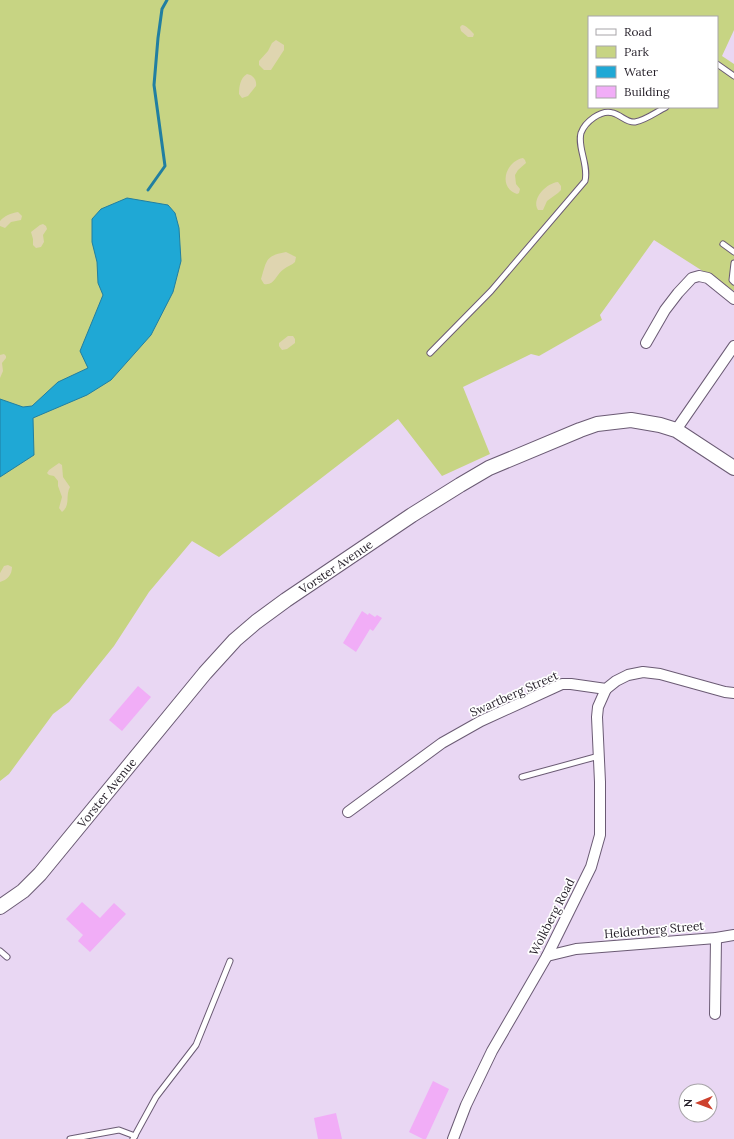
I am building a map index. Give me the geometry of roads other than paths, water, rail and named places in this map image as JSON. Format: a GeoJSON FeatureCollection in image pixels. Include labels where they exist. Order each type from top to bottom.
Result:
{"type":"FeatureCollection","features":[{"type":"Feature","properties":{"kind":"main road","name":"Vorster Avenue"},"geometry":{"type":"LineString","coordinates":[[0,907],[23,891],[40,874],[222,652],[256,622],[276,607],[412,515],[460,485],[489,468],[580,430],[597,424],[631,420],[660,425],[676,430],[734,468]]}},
{"type":"Feature","properties":{"kind":"street"},"geometry":{"type":"LineString","coordinates":[[646,343],[665,310],[692,278],[699,276],[708,278],[734,299]]}},
{"type":"Feature","properties":{"kind":"street"},"geometry":{"type":"LineString","coordinates":[[676,430],[734,346]]}},
{"type":"Feature","properties":{"kind":"street"},"geometry":{"type":"LineString","coordinates":[[606,689],[616,681],[628,675],[643,672],[660,674],[725,692],[734,693]]}},
{"type":"Feature","properties":{"kind":"street","name":"Swartberg Street"},"geometry":{"type":"LineString","coordinates":[[348,812],[442,743],[481,721],[562,684],[606,689]]}},
{"type":"Feature","properties":{"kind":"street","name":"Wolkberg Road"},"geometry":{"type":"LineString","coordinates":[[453,1139],[466,1105],[492,1051],[547,956],[591,868],[600,835],[597,717],[598,707],[606,689]]}},
{"type":"Feature","properties":{"kind":"street","name":"Helderberg Street"},"geometry":{"type":"LineString","coordinates":[[547,956],[576,949],[716,938],[734,935]]}},
{"type":"Feature","properties":{"kind":"street"},"geometry":{"type":"LineString","coordinates":[[715,1014],[716,938]]}},
{"type":"Feature","properties":{"kind":"street"},"geometry":{"type":"LineString","coordinates":[[555,940],[576,949]]}},
{"type":"Feature","properties":{"kind":"lane"},"geometry":{"type":"LineString","coordinates":[[718,65],[734,76]]}},
{"type":"Feature","properties":{"kind":"lane"},"geometry":{"type":"LineString","coordinates":[[430,353],[491,292],[584,181],[586,174],[581,135],[584,126],[593,118],[603,114],[612,112],[625,120],[634,122],[644,120],[664,108]]}},
{"type":"Feature","properties":{"kind":"lane"},"geometry":{"type":"LineString","coordinates":[[723,244],[734,252]]}},
{"type":"Feature","properties":{"kind":"lane"},"geometry":{"type":"LineString","coordinates":[[734,263],[732,280],[734,282]]}},
{"type":"Feature","properties":{"kind":"lane"},"geometry":{"type":"LineString","coordinates":[[522,777],[599,756]]}},
{"type":"Feature","properties":{"kind":"lane"},"geometry":{"type":"LineString","coordinates":[[0,951],[7,957]]}},
{"type":"Feature","properties":{"kind":"lane"},"geometry":{"type":"LineString","coordinates":[[70,1139],[119,1130],[134,1138],[156,1097],[196,1045],[230,961]]}},
{"type":"Feature","properties":{"kind":"water"},"geometry":{"type":"Polygon","coordinates":[[[127,198],[168,205],[175,213],[179,228],[181,261],[173,292],[151,335],[111,380],[87,395],[33,418],[34,455],[0,477],[0,399],[23,407],[32,406],[58,382],[88,368],[80,351],[103,295],[98,283],[97,262],[92,242],[92,219],[101,209],[127,198]]]}},
{"type":"Feature","properties":{"kind":"waterway"},"geometry":{"type":"LineString","coordinates":[[148,190],[165,166],[154,85],[162,9],[167,0]]}}]}
